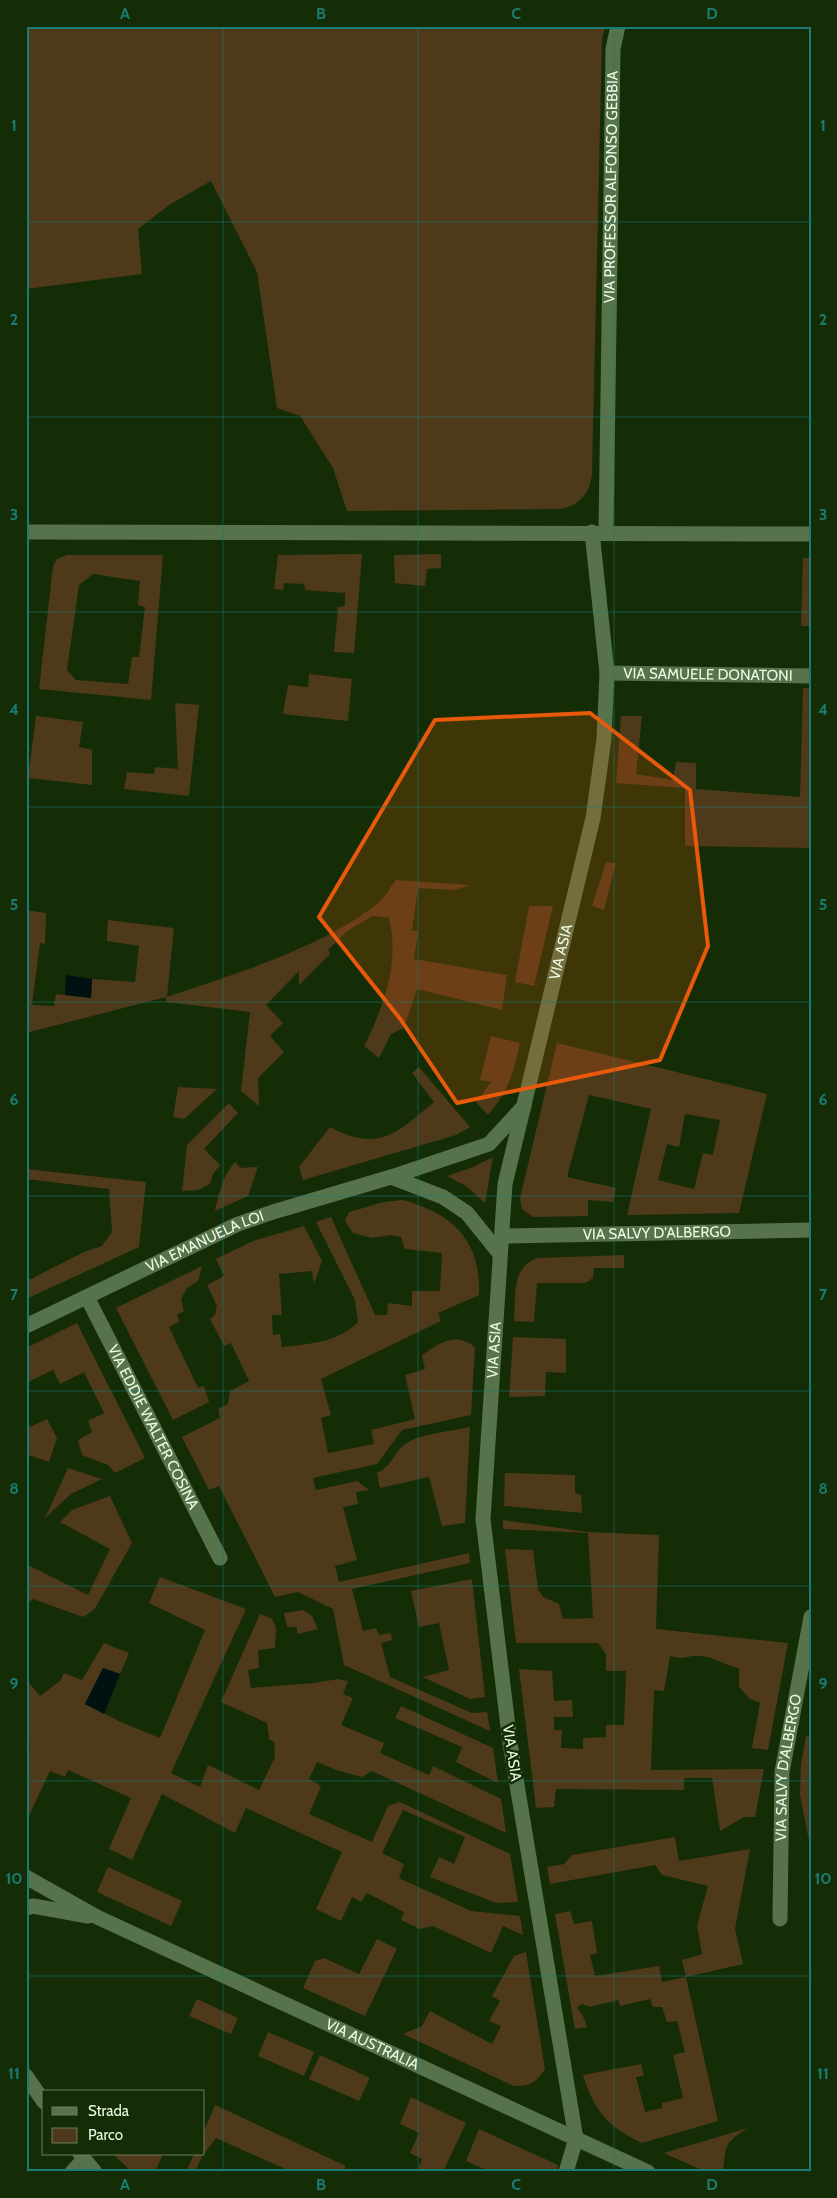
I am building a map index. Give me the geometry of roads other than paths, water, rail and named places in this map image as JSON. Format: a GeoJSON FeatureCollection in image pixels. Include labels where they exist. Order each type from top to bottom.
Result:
{"type":"FeatureCollection","features":[{"type":"Feature","properties":{"kind":"street","name":"VIA PROFESSOR ALFONSO GEBBIA"},"geometry":{"type":"LineString","coordinates":[[599,532],[609,348],[613,49],[618,26]]}},
{"type":"Feature","properties":{"kind":"street"},"geometry":{"type":"LineString","coordinates":[[26,532],[811,534]]}},
{"type":"Feature","properties":{"kind":"street","name":"VIA ASIA"},"geometry":{"type":"LineString","coordinates":[[566,2172],[576,2139],[510,1743],[483,1519],[505,1184],[593,818],[604,740],[607,673],[599,532]]}},
{"type":"Feature","properties":{"kind":"street","name":"VIA SAMUELE DONATONI"},"geometry":{"type":"LineString","coordinates":[[607,673],[811,676]]}},
{"type":"Feature","properties":{"kind":"street","name":"VIA EMANUELA LOI"},"geometry":{"type":"LineString","coordinates":[[26,1326],[238,1224],[391,1177],[489,1144],[525,1105]]}},
{"type":"Feature","properties":{"kind":"street"},"geometry":{"type":"LineString","coordinates":[[391,1177],[443,1197],[467,1213],[500,1254]]}},
{"type":"Feature","properties":{"kind":"street","name":"VIA SALVY D'ALBERGO"},"geometry":{"type":"LineString","coordinates":[[502,1236],[811,1230]]}},
{"type":"Feature","properties":{"kind":"street","name":"VIA EDDIE WALTER COSINA"},"geometry":{"type":"LineString","coordinates":[[87,1297],[220,1558]]}},
{"type":"Feature","properties":{"kind":"street","name":"VIA SALVY D'ALBERGO"},"geometry":{"type":"LineString","coordinates":[[780,1919],[782,1772],[811,1617]]}},
{"type":"Feature","properties":{"kind":"street"},"geometry":{"type":"LineString","coordinates":[[26,1878],[97,1918]]}},
{"type":"Feature","properties":{"kind":"street"},"geometry":{"type":"LineString","coordinates":[[26,1908],[34,1906],[97,1918]]}},
{"type":"Feature","properties":{"kind":"street","name":"VIA AUSTRALIA"},"geometry":{"type":"LineString","coordinates":[[97,1918],[648,2172]]}},
{"type":"Feature","properties":{"kind":"street"},"geometry":{"type":"LineString","coordinates":[[26,2076],[42,2099]]}},
{"type":"Feature","properties":{"kind":"street"},"geometry":{"type":"LineString","coordinates":[[72,2172],[82,2157],[95,2172]]}}]}
